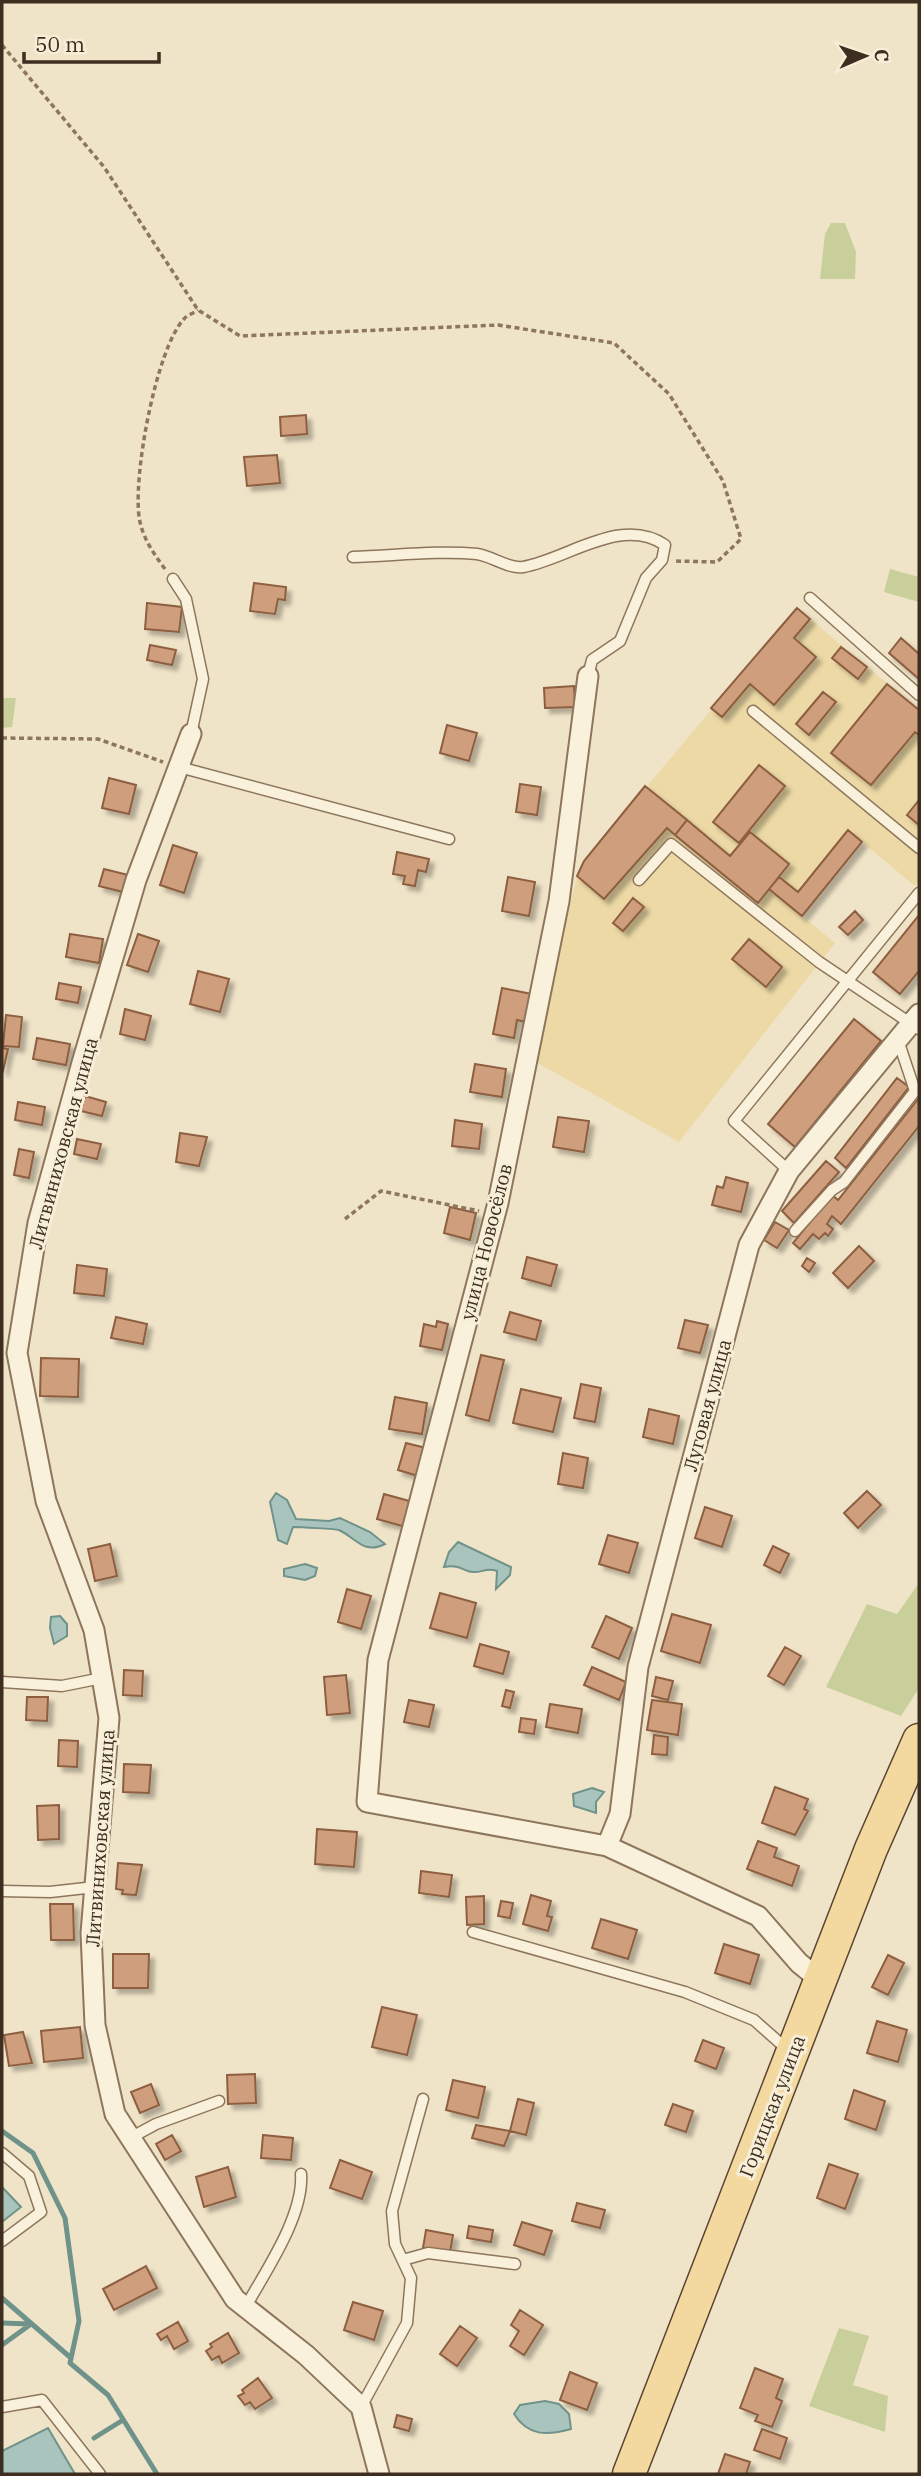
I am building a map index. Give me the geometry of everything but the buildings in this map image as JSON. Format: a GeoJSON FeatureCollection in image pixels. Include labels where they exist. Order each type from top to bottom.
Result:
{"type":"FeatureCollection","features":[{"type":"Feature","properties":{"kind":"main road","name":"Горицкая улица"},"geometry":{"type":"LineString","coordinates":[[629,2474],[820,1980],[919,1740]]}},
{"type":"Feature","properties":{"kind":"street","name":"улица Новосёлов"},"geometry":{"type":"LineString","coordinates":[[588,676],[559,901],[495,1214],[378,1660],[367,1802],[607,1846]]}},
{"type":"Feature","properties":{"kind":"street","name":"Литвиниховская улица"},"geometry":{"type":"LineString","coordinates":[[191,734],[136,880],[82,1063],[38,1223],[17,1353],[46,1501],[94,1630],[109,1718],[91,1933],[95,2025],[115,2115],[235,2299],[246,2308]]}},
{"type":"Feature","properties":{"kind":"street","name":"Луговая улица"},"geometry":{"type":"LineString","coordinates":[[607,1846],[620,1814],[638,1667],[749,1245],[789,1171],[898,1040],[917,1022]]}},
{"type":"Feature","properties":{"kind":"street"},"geometry":{"type":"LineString","coordinates":[[607,1846],[758,1916],[799,1964],[820,1980]]}},
{"type":"Feature","properties":{"kind":"street"},"geometry":{"type":"LineString","coordinates":[[246,2308],[306,2356],[361,2407],[379,2474]]}},
{"type":"Feature","properties":{"kind":"lane"},"geometry":{"type":"LineString","coordinates":[[353,557],[478,554],[519,568],[554,560],[596,538],[651,536],[665,545],[662,560],[646,579],[620,641],[592,660],[588,676]]}},
{"type":"Feature","properties":{"kind":"lane"},"geometry":{"type":"LineString","coordinates":[[173,579],[186,599],[203,679],[191,734]]}},
{"type":"Feature","properties":{"kind":"lane"},"geometry":{"type":"LineString","coordinates":[[810,598],[919,695]]}},
{"type":"Feature","properties":{"kind":"lane"},"geometry":{"type":"LineString","coordinates":[[753,711],[919,848]]}},
{"type":"Feature","properties":{"kind":"lane"},"geometry":{"type":"LineString","coordinates":[[179,767],[449,839]]}},
{"type":"Feature","properties":{"kind":"lane"},"geometry":{"type":"LineString","coordinates":[[639,880],[671,844],[819,962],[917,1022]]}},
{"type":"Feature","properties":{"kind":"lane"},"geometry":{"type":"LineString","coordinates":[[789,1171],[734,1121],[919,893]]}},
{"type":"Feature","properties":{"kind":"lane"},"geometry":{"type":"LineString","coordinates":[[795,1231],[832,1190],[844,1182],[915,1091],[898,1040]]}},
{"type":"Feature","properties":{"kind":"lane"},"geometry":{"type":"LineString","coordinates":[[2,1682],[62,1686],[102,1678]]}},
{"type":"Feature","properties":{"kind":"lane"},"geometry":{"type":"LineString","coordinates":[[2,1891],[50,1892],[95,1887]]}},
{"type":"Feature","properties":{"kind":"lane"},"geometry":{"type":"LineString","coordinates":[[473,1932],[685,1992],[754,2020],[792,2054]]}},
{"type":"Feature","properties":{"kind":"lane"},"geometry":{"type":"LineString","coordinates":[[361,2407],[407,2323],[411,2278],[395,2244],[392,2211],[422,2099]]}},
{"type":"Feature","properties":{"kind":"lane"},"geometry":{"type":"LineString","coordinates":[[131,2138],[156,2124],[219,2101]]}},
{"type":"Feature","properties":{"kind":"lane"},"geometry":{"type":"LineString","coordinates":[[2,2153],[29,2176],[41,2212],[2,2241]]}},
{"type":"Feature","properties":{"kind":"lane"},"geometry":{"type":"LineString","coordinates":[[246,2308],[292,2221],[302,2190],[301,2175]]}},
{"type":"Feature","properties":{"kind":"lane"},"geometry":{"type":"LineString","coordinates":[[403,2260],[428,2253],[515,2264]]}},
{"type":"Feature","properties":{"kind":"lane"},"geometry":{"type":"LineString","coordinates":[[2,2407],[42,2400],[100,2474]]}},
{"type":"Feature","properties":{"kind":"path"},"geometry":{"type":"LineString","coordinates":[[2,45],[103,167],[198,310],[240,336],[498,325],[614,343],[669,394],[723,481],[741,539],[717,562],[662,560]]}},
{"type":"Feature","properties":{"kind":"path"},"geometry":{"type":"LineString","coordinates":[[173,579],[149,548],[139,521],[139,488],[153,385],[183,319],[198,310]]}},
{"type":"Feature","properties":{"kind":"path"},"geometry":{"type":"LineString","coordinates":[[2,738],[98,739],[179,767]]}},
{"type":"Feature","properties":{"kind":"path"},"geometry":{"type":"LineString","coordinates":[[345,1219],[381,1192],[495,1214]]}},
{"type":"Feature","properties":{"kind":"green space"},"geometry":{"type":"Polygon","coordinates":[[[831,223],[845,223],[856,252],[855,279],[820,279],[825,234],[831,223]]]}},
{"type":"Feature","properties":{"kind":"green space"},"geometry":{"type":"Polygon","coordinates":[[[890,569],[919,577],[919,602],[884,592],[890,569]]]}},
{"type":"Feature","properties":{"kind":"green space"},"geometry":{"type":"Polygon","coordinates":[[[2,698],[16,698],[12,727],[2,728],[2,698]]]}},
{"type":"Feature","properties":{"kind":"green space"},"geometry":{"type":"Polygon","coordinates":[[[919,1583],[919,1688],[901,1716],[826,1687],[867,1604],[897,1614],[919,1583]]]}},
{"type":"Feature","properties":{"kind":"green space"},"geometry":{"type":"Polygon","coordinates":[[[839,2328],[869,2336],[853,2385],[888,2396],[885,2432],[809,2406],[839,2328]]]}},
{"type":"Feature","properties":{"kind":"sand"},"geometry":{"type":"Polygon","coordinates":[[[797,608],[919,710],[919,881],[915,886],[862,842],[802,916],[835,943],[679,1142],[534,1061],[577,876],[584,861],[797,608]]]}},
{"type":"Feature","properties":{"kind":"water"},"geometry":{"type":"Polygon","coordinates":[[[276,1493],[287,1500],[296,1519],[329,1521],[340,1518],[370,1532],[385,1544],[371,1548],[339,1530],[297,1527],[293,1527],[287,1544],[278,1540],[270,1502],[276,1493]]]}},
{"type":"Feature","properties":{"kind":"water"},"geometry":{"type":"Polygon","coordinates":[[[458,1542],[511,1567],[510,1575],[496,1589],[497,1571],[470,1572],[444,1567],[449,1552],[458,1542]]]}},
{"type":"Feature","properties":{"kind":"water"},"geometry":{"type":"Polygon","coordinates":[[[305,1564],[317,1568],[315,1576],[305,1580],[284,1576],[284,1569],[305,1564]]]}},
{"type":"Feature","properties":{"kind":"water"},"geometry":{"type":"Polygon","coordinates":[[[60,1616],[67,1624],[67,1636],[54,1644],[50,1628],[51,1617],[60,1616]]]}},
{"type":"Feature","properties":{"kind":"water"},"geometry":{"type":"Polygon","coordinates":[[[592,1788],[604,1792],[596,1802],[596,1813],[574,1806],[573,1794],[592,1788]]]}},
{"type":"Feature","properties":{"kind":"water"},"geometry":{"type":"Polygon","coordinates":[[[2,2187],[21,2207],[2,2222],[2,2187]]]}},
{"type":"Feature","properties":{"kind":"water"},"geometry":{"type":"Polygon","coordinates":[[[545,2401],[559,2404],[569,2414],[571,2429],[554,2433],[539,2432],[525,2427],[514,2414],[520,2405],[545,2401]]]}},
{"type":"Feature","properties":{"kind":"water"},"geometry":{"type":"Polygon","coordinates":[[[48,2428],[75,2474],[2,2474],[2,2451],[48,2428]]]}},
{"type":"Feature","properties":{"kind":"waterway"},"geometry":{"type":"LineString","coordinates":[[2,2131],[33,2153],[65,2218],[79,2321],[70,2363],[108,2395],[157,2474]]}},
{"type":"Feature","properties":{"kind":"waterway"},"geometry":{"type":"LineString","coordinates":[[2,2298],[71,2358]]}},
{"type":"Feature","properties":{"kind":"waterway"},"geometry":{"type":"LineString","coordinates":[[2,2323],[30,2324]]}},
{"type":"Feature","properties":{"kind":"waterway"},"geometry":{"type":"LineString","coordinates":[[2,2345],[31,2324]]}},
{"type":"Feature","properties":{"kind":"waterway"},"geometry":{"type":"LineString","coordinates":[[94,2438],[123,2420]]}}]}
